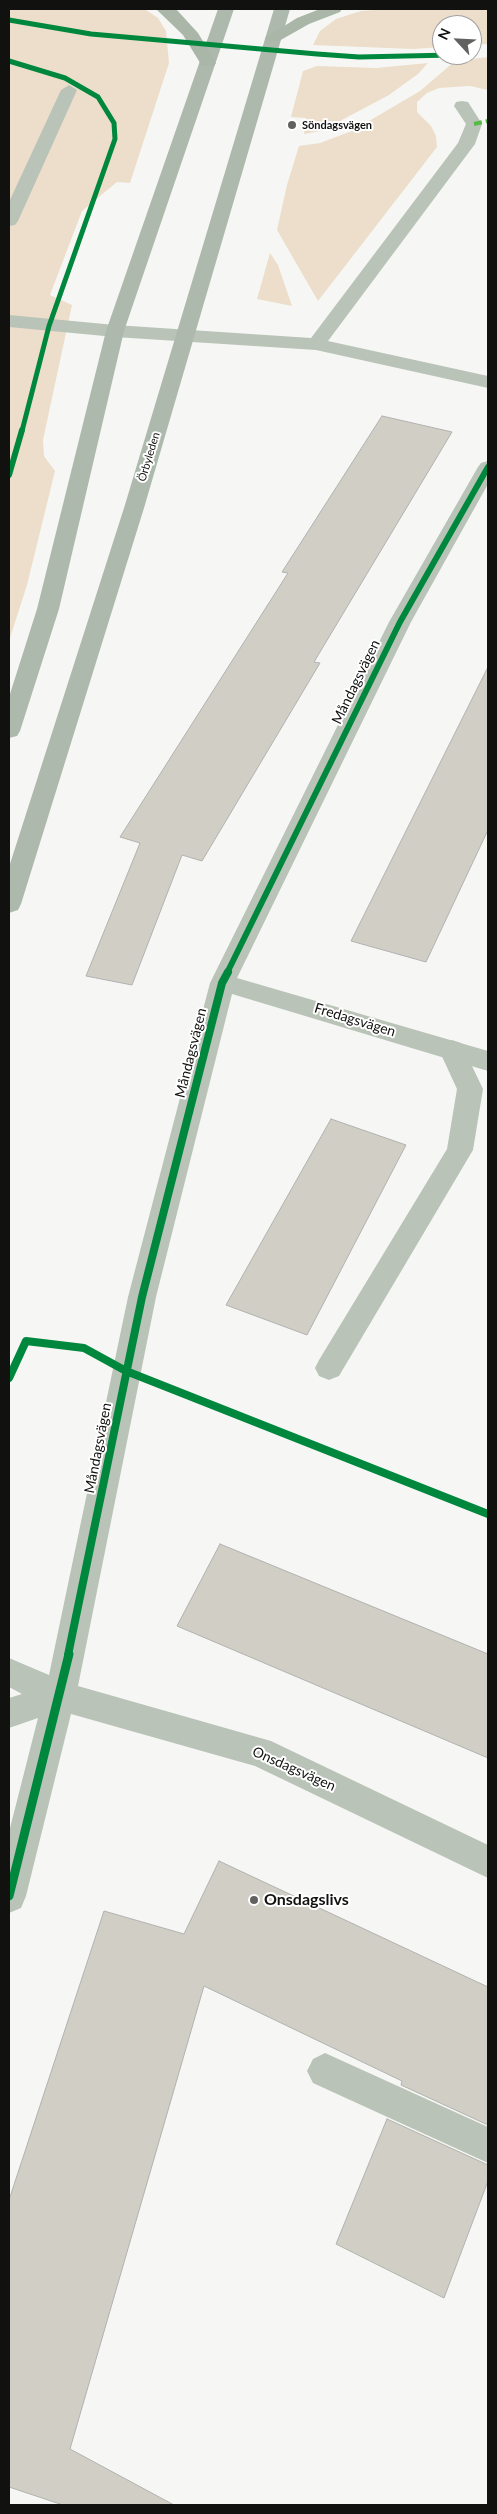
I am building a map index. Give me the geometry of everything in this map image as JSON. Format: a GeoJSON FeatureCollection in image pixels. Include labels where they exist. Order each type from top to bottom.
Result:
{"type":"FeatureCollection","features":[{"type":"Feature","properties":{"kind":"highway"},"geometry":{"type":"LineString","coordinates":[[164,9],[170,12],[190,33],[208,63]]}},
{"type":"Feature","properties":{"kind":"highway"},"geometry":{"type":"LineString","coordinates":[[273,38],[302,21],[334,9]]}},
{"type":"Feature","properties":{"kind":"main road"},"geometry":{"type":"LineString","coordinates":[[9,731],[48,609],[115,332],[226,9]]}},
{"type":"Feature","properties":{"kind":"main road","name":"Örbyleden"},"geometry":{"type":"LineString","coordinates":[[9,904],[115,570],[282,9]]}},
{"type":"Feature","properties":{"kind":"street"},"geometry":{"type":"LineString","coordinates":[[9,221],[69,90]]}},
{"type":"Feature","properties":{"kind":"street"},"geometry":{"type":"LineString","coordinates":[[316,344],[466,144],[474,124],[462,106]]}},
{"type":"Feature","properties":{"kind":"street"},"geometry":{"type":"LineString","coordinates":[[9,321],[115,332],[316,344],[488,382]]}},
{"type":"Feature","properties":{"kind":"street","name":"Måndagsvägen"},"geometry":{"type":"LineString","coordinates":[[9,1896],[60,1696],[142,1297],[222,983],[400,622],[488,467]]}},
{"type":"Feature","properties":{"kind":"street","name":"Fredagsvägen"},"geometry":{"type":"LineString","coordinates":[[222,983],[267,994],[488,1061]]}},
{"type":"Feature","properties":{"kind":"street"},"geometry":{"type":"LineString","coordinates":[[329,1368],[460,1150],[470,1089],[452,1050]]}},
{"type":"Feature","properties":{"kind":"street","name":"Onsdagsvägen"},"geometry":{"type":"LineString","coordinates":[[9,1672],[60,1696],[260,1752],[488,1862]]}},
{"type":"Feature","properties":{"kind":"street"},"geometry":{"type":"LineString","coordinates":[[9,1713],[60,1696]]}},
{"type":"Feature","properties":{"kind":"street"},"geometry":{"type":"LineString","coordinates":[[325,2071],[488,2145]]}},
{"type":"Feature","properties":{"kind":"shaded area"},"geometry":{"type":"Polygon","coordinates":[[[9,9],[146,10],[158,18],[166,31],[169,63],[130,183],[117,182],[82,211],[50,295],[72,305],[43,440],[44,456],[55,471],[27,585],[9,641],[9,9]]]}},
{"type":"Feature","properties":{"kind":"shaded area"},"geometry":{"type":"Polygon","coordinates":[[[386,9],[488,10],[488,44],[482,44],[482,15],[432,15],[432,48],[413,49],[313,45],[320,31],[336,19],[361,11],[386,9]]]}},
{"type":"Feature","properties":{"kind":"shaded area"},"geometry":{"type":"Polygon","coordinates":[[[488,57],[488,90],[470,86],[439,88],[427,93],[417,102],[417,112],[431,126],[436,136],[437,147],[318,301],[277,230],[287,185],[299,146],[320,143],[352,131],[420,91],[450,65],[482,65],[482,58],[488,57]]]}},
{"type":"Feature","properties":{"kind":"shaded area"},"geometry":{"type":"Polygon","coordinates":[[[428,63],[418,74],[389,95],[321,131],[304,134],[306,118],[291,117],[303,71],[317,66],[376,68],[428,63]]]}},
{"type":"Feature","properties":{"kind":"shaded area"},"geometry":{"type":"Polygon","coordinates":[[[270,253],[278,265],[292,306],[257,299],[270,253]]]}},
{"type":"Feature","properties":{"kind":"building"},"geometry":{"type":"Polygon","coordinates":[[[382,416],[452,432],[314,662],[320,663],[202,861],[182,855],[132,985],[86,976],[140,843],[120,837],[288,573],[282,572],[382,416]]]}},
{"type":"Feature","properties":{"kind":"building"},"geometry":{"type":"Polygon","coordinates":[[[488,667],[488,830],[426,962],[351,941],[488,667]]]}},
{"type":"Feature","properties":{"kind":"building"},"geometry":{"type":"Polygon","coordinates":[[[331,1119],[406,1145],[307,1335],[226,1305],[331,1119]]]}},
{"type":"Feature","properties":{"kind":"building"},"geometry":{"type":"Polygon","coordinates":[[[220,1544],[488,1654],[488,1758],[177,1626],[220,1544]]]}},
{"type":"Feature","properties":{"kind":"building"},"geometry":{"type":"Polygon","coordinates":[[[219,1861],[488,1987],[488,2125],[401,2085],[402,2081],[204,1986],[70,2449],[174,2505],[63,2505],[9,2487],[9,2200],[104,1911],[184,1934],[219,1861]]]}},
{"type":"Feature","properties":{"kind":"building"},"geometry":{"type":"Polygon","coordinates":[[[387,2119],[488,2165],[488,2181],[444,2298],[336,2244],[387,2119]]]}},
{"type":"Feature","properties":{"kind":"marked path"},"geometry":{"type":"LineString","coordinates":[[474,124],[488,121]]}},
{"type":"Feature","properties":{"kind":"cycle path"},"geometry":{"type":"LineString","coordinates":[[9,20],[91,34],[317,54],[359,57],[432,55]]}},
{"type":"Feature","properties":{"kind":"cycle path"},"geometry":{"type":"LineString","coordinates":[[9,61],[65,78],[98,97],[114,123],[115,139],[49,326],[17,451],[9,475]]}},
{"type":"Feature","properties":{"kind":"cycle path"},"geometry":{"type":"LineString","coordinates":[[9,1896],[60,1696],[142,1297],[222,983],[400,622],[488,467]]}},
{"type":"Feature","properties":{"kind":"cycle path"},"geometry":{"type":"LineString","coordinates":[[9,1378],[26,1341],[84,1348],[126,1371],[488,1514]]}},
{"type":"Feature","properties":{"kind":"place","name":"Söndagsvägen"},"geometry":{"type":"Point","coordinates":[292,125]}},
{"type":"Feature","properties":{"kind":"place","name":"Onsdagslivs"},"geometry":{"type":"Point","coordinates":[254,1900]}}]}
